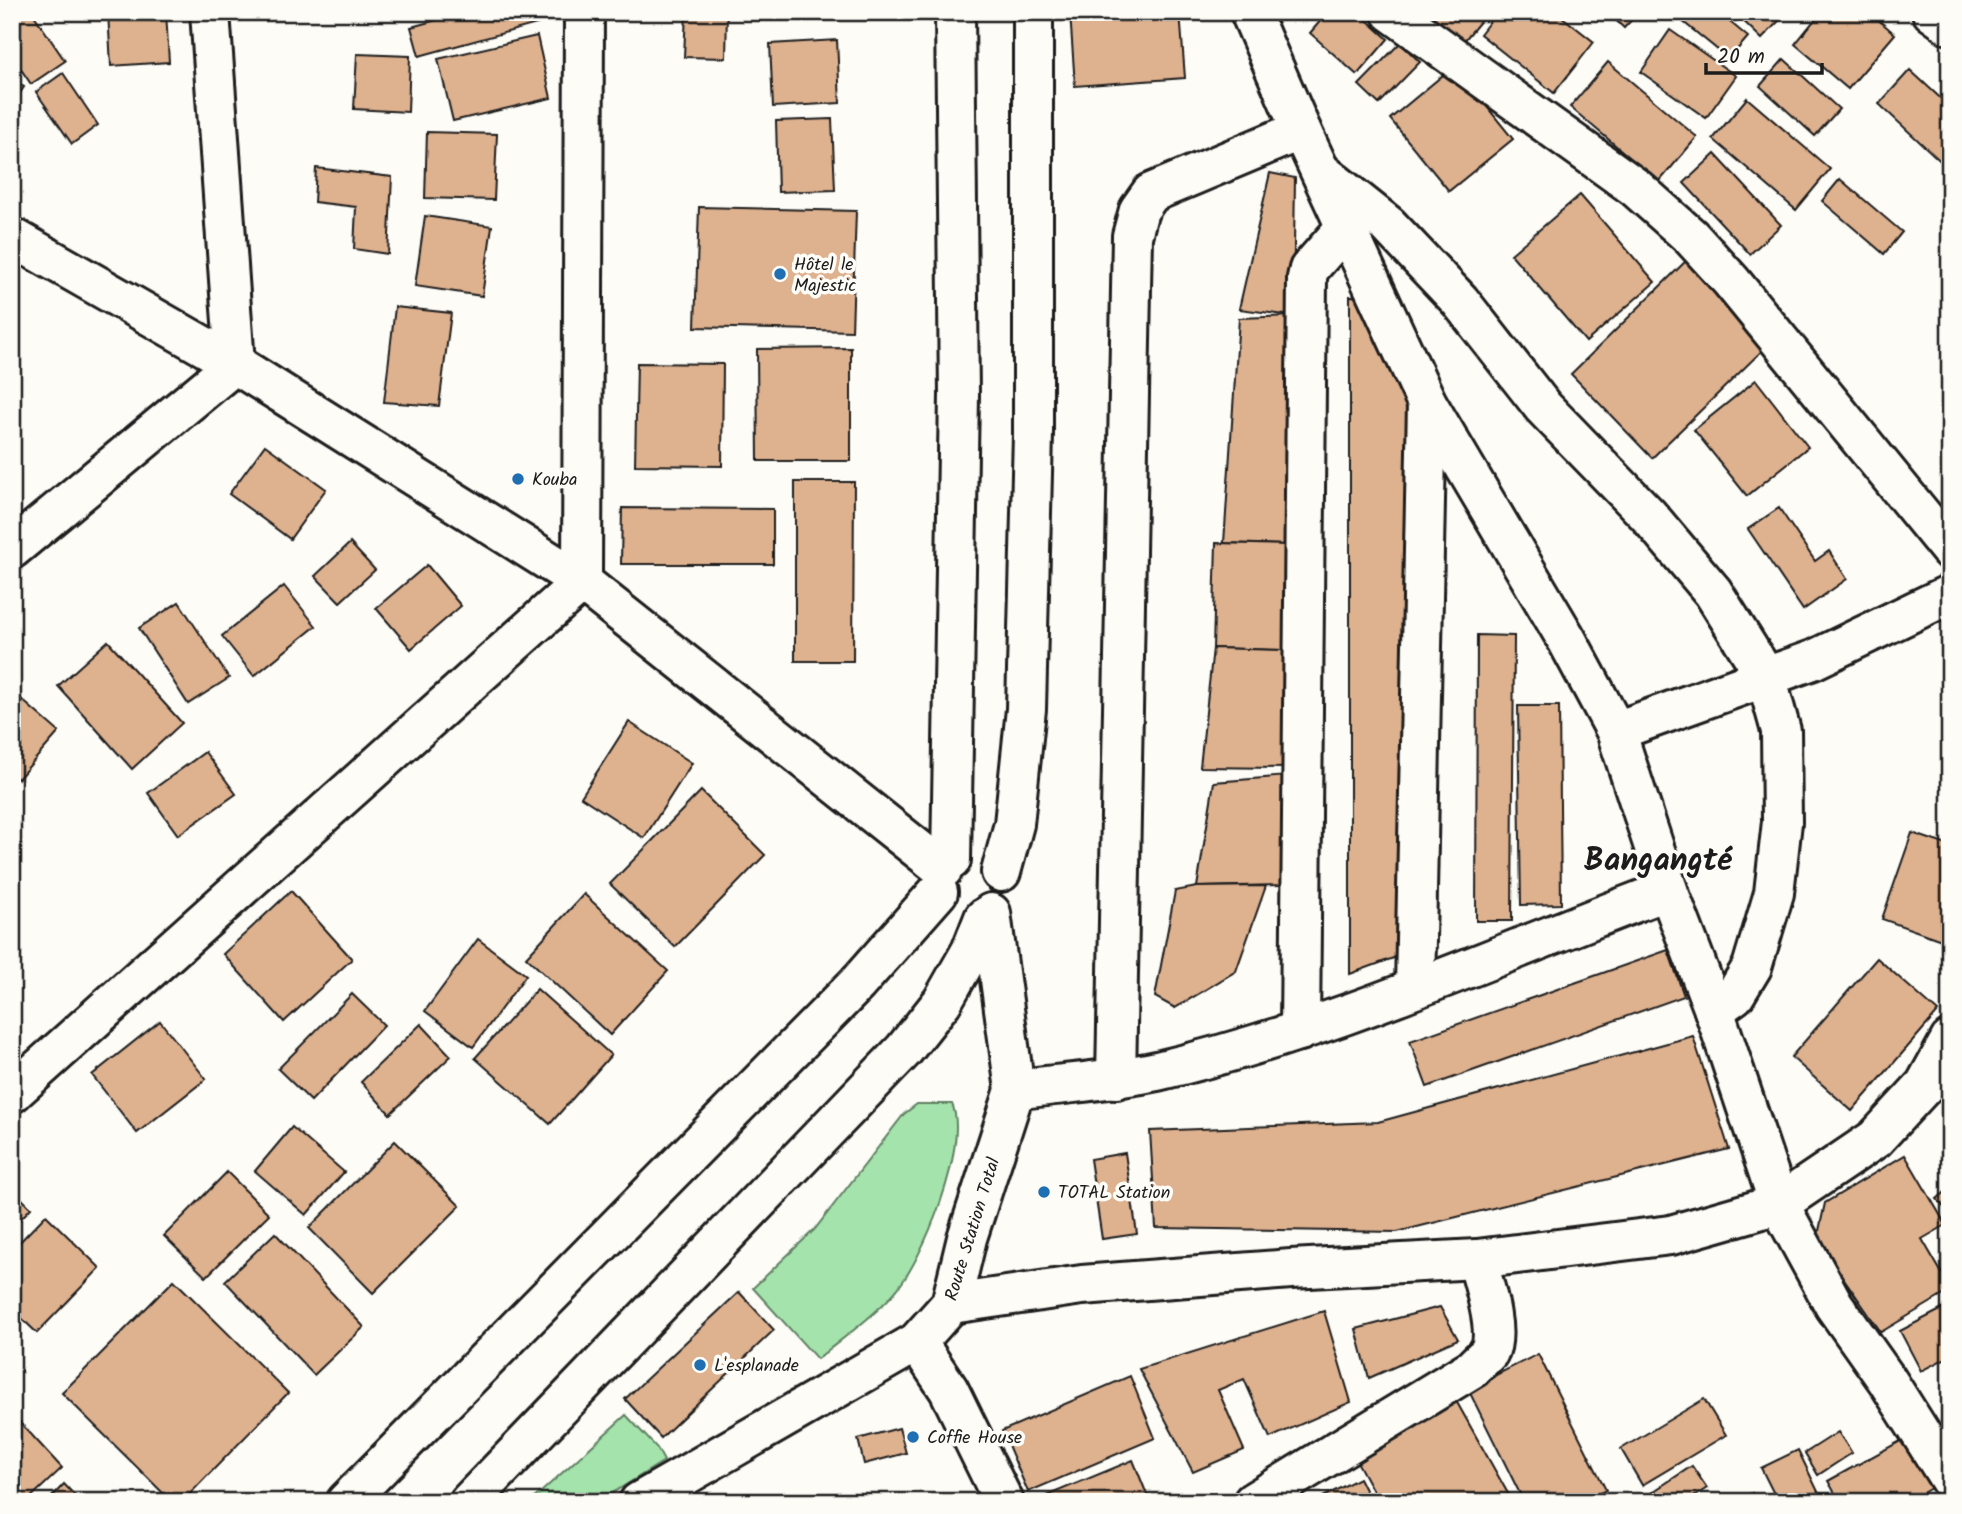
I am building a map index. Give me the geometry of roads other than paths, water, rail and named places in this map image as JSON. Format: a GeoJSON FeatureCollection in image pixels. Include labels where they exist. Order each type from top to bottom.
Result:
{"type":"FeatureCollection","features":[{"type":"Feature","properties":{"kind":"street"},"geometry":{"type":"LineString","coordinates":[[210,12],[235,364]]}},
{"type":"Feature","properties":{"kind":"street"},"geometry":{"type":"LineString","coordinates":[[12,1093],[582,582],[584,12]]}},
{"type":"Feature","properties":{"kind":"street"},"geometry":{"type":"LineString","coordinates":[[956,12],[959,395],[942,903],[950,913],[960,919],[972,920],[988,916]]}},
{"type":"Feature","properties":{"kind":"street"},"geometry":{"type":"LineString","coordinates":[[1001,873],[1014,824],[1026,709],[1033,434],[1033,12]]}},
{"type":"Feature","properties":{"kind":"street"},"geometry":{"type":"LineString","coordinates":[[1250,12],[1345,228],[1427,403],[1567,640],[1616,731],[1668,890],[1714,1010],[1779,1204],[1834,1305],[1887,1380],[1950,1480]]}},
{"type":"Feature","properties":{"kind":"street"},"geometry":{"type":"LineString","coordinates":[[1391,12],[1636,188],[1691,237],[1731,281],[1950,550]]}},
{"type":"Feature","properties":{"kind":"street"},"geometry":{"type":"LineString","coordinates":[[1932,12],[1950,25]]}},
{"type":"Feature","properties":{"kind":"street"},"geometry":{"type":"LineString","coordinates":[[1115,1079],[1132,236],[1139,210],[1151,193],[1301,130]]}},
{"type":"Feature","properties":{"kind":"street"},"geometry":{"type":"LineString","coordinates":[[1319,170],[1397,235],[1460,301],[1543,407],[1648,515],[1713,592],[1766,677],[1781,731],[1782,822],[1774,893],[1752,967],[1735,995],[1714,1010]]}},
{"type":"Feature","properties":{"kind":"street"},"geometry":{"type":"LineString","coordinates":[[1300,1031],[1307,278],[1309,269],[1345,228]]}},
{"type":"Feature","properties":{"kind":"street"},"geometry":{"type":"LineString","coordinates":[[12,237],[235,364],[582,582],[944,874]]}},
{"type":"Feature","properties":{"kind":"street"},"geometry":{"type":"LineString","coordinates":[[12,549],[235,364]]}},
{"type":"Feature","properties":{"kind":"street"},"geometry":{"type":"LineString","coordinates":[[1415,988],[1427,403]]}},
{"type":"Feature","properties":{"kind":"street"},"geometry":{"type":"LineString","coordinates":[[1616,731],[1813,660],[1950,594]]}},
{"type":"Feature","properties":{"kind":"street"},"geometry":{"type":"LineString","coordinates":[[346,1502],[857,984],[897,941],[944,874],[961,855],[973,854],[994,863],[1001,873],[1004,887],[1001,902],[988,916],[942,1002],[904,1050],[469,1502]]}},
{"type":"Feature","properties":{"kind":"street"},"geometry":{"type":"LineString","coordinates":[[1015,1090],[1115,1079],[1300,1031],[1668,890]]}},
{"type":"Feature","properties":{"kind":"street","name":"Route Station Total"},"geometry":{"type":"LineString","coordinates":[[639,1502],[917,1342],[951,1304],[967,1238],[1015,1090],[988,916]]}},
{"type":"Feature","properties":{"kind":"street"},"geometry":{"type":"LineString","coordinates":[[951,1304],[1082,1285],[1291,1269],[1477,1259],[1671,1235],[1779,1204],[1875,1139],[1925,1085],[1950,1040]]}},
{"type":"Feature","properties":{"kind":"street"},"geometry":{"type":"LineString","coordinates":[[1253,1502],[1473,1367],[1489,1351],[1492,1333],[1487,1297],[1477,1259]]}},
{"type":"Feature","properties":{"kind":"street"},"geometry":{"type":"LineString","coordinates":[[917,1342],[948,1390],[1004,1502]]}},
{"type":"Feature","properties":{"kind":"place","name":"Hôtel le Majestic"},"geometry":{"type":"Point","coordinates":[780,274]}},
{"type":"Feature","properties":{"kind":"place","name":"Kouba"},"geometry":{"type":"Point","coordinates":[518,479]}},
{"type":"Feature","properties":{"kind":"place","name":"TOTAL Station"},"geometry":{"type":"Point","coordinates":[1044,1192]}},
{"type":"Feature","properties":{"kind":"place","name":"L'esplanade"},"geometry":{"type":"Point","coordinates":[700,1365]}},
{"type":"Feature","properties":{"kind":"place","name":"Coffie House"},"geometry":{"type":"Point","coordinates":[913,1437]}},
{"type":"Feature","properties":{"kind":"district","name":"Bangangté"},"geometry":{"type":"Point","coordinates":[1658,859]}}]}
